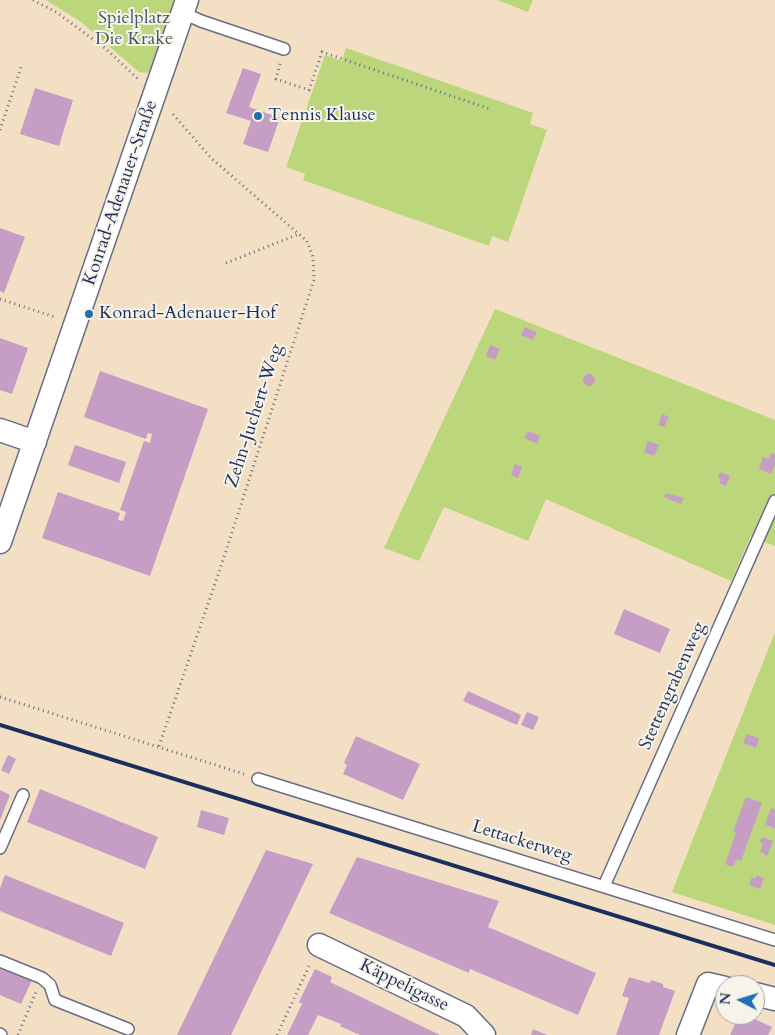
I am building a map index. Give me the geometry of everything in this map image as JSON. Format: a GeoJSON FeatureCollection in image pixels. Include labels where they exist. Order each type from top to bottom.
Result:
{"type":"FeatureCollection","features":[{"type":"Feature","properties":{"kind":"street","name":"Konrad-Adenauer-Straße"},"geometry":{"type":"LineString","coordinates":[[0,542],[77,324],[185,7]]}},
{"type":"Feature","properties":{"kind":"street"},"geometry":{"type":"LineString","coordinates":[[0,430],[35,442]]}},
{"type":"Feature","properties":{"kind":"street","name":"Käppeligasse"},"geometry":{"type":"LineString","coordinates":[[319,945],[466,1016],[484,1035]]}},
{"type":"Feature","properties":{"kind":"street"},"geometry":{"type":"LineString","coordinates":[[688,1035],[708,984],[715,986]]}},
{"type":"Feature","properties":{"kind":"lane"},"geometry":{"type":"LineString","coordinates":[[185,7],[200,21],[284,49]]}},
{"type":"Feature","properties":{"kind":"lane","name":"Stettengrabenweg"},"geometry":{"type":"LineString","coordinates":[[604,886],[775,501]]}},
{"type":"Feature","properties":{"kind":"lane","name":"Lettackerweg"},"geometry":{"type":"LineString","coordinates":[[258,780],[775,940]]}},
{"type":"Feature","properties":{"kind":"lane"},"geometry":{"type":"LineString","coordinates":[[0,848],[23,795]]}},
{"type":"Feature","properties":{"kind":"lane"},"geometry":{"type":"LineString","coordinates":[[0,961],[42,978],[50,985],[55,1000],[128,1029]]}},
{"type":"Feature","properties":{"kind":"path","name":"Zehn-Juchert-Weg"},"geometry":{"type":"LineString","coordinates":[[34,0],[56,12],[105,48],[155,94],[211,158],[307,241],[313,257],[314,280],[220,569],[159,746]]}},
{"type":"Feature","properties":{"kind":"path"},"geometry":{"type":"LineString","coordinates":[[284,49],[276,78],[309,90],[322,52],[376,72],[490,109],[489,111]]}},
{"type":"Feature","properties":{"kind":"path"},"geometry":{"type":"LineString","coordinates":[[0,130],[21,67]]}},
{"type":"Feature","properties":{"kind":"path"},"geometry":{"type":"LineString","coordinates":[[226,263],[298,234]]}},
{"type":"Feature","properties":{"kind":"path"},"geometry":{"type":"LineString","coordinates":[[0,299],[77,324]]}},
{"type":"Feature","properties":{"kind":"path"},"geometry":{"type":"LineString","coordinates":[[0,697],[159,746],[258,780]]}},
{"type":"Feature","properties":{"kind":"path"},"geometry":{"type":"LineString","coordinates":[[277,1035],[319,945]]}},
{"type":"Feature","properties":{"kind":"path"},"geometry":{"type":"LineString","coordinates":[[18,1035],[42,978]]}},
{"type":"Feature","properties":{"kind":"green space","name":"Spielplatz Die Krake"},"geometry":{"type":"Polygon","coordinates":[[[46,0],[175,0],[150,71],[146,73],[139,72],[81,22],[46,0]]]}},
{"type":"Feature","properties":{"kind":"green space"},"geometry":{"type":"Polygon","coordinates":[[[497,0],[533,0],[528,12],[497,0]]]}},
{"type":"Feature","properties":{"kind":"green space"},"geometry":{"type":"Polygon","coordinates":[[[346,48],[533,113],[530,124],[547,130],[508,242],[492,236],[489,246],[303,180],[305,174],[286,167],[325,55],[342,61],[346,48]]]}},
{"type":"Feature","properties":{"kind":"green space"},"geometry":{"type":"Polygon","coordinates":[[[495,309],[775,420],[775,546],[751,536],[731,581],[546,499],[528,541],[444,507],[419,561],[384,548],[495,309]]]}},
{"type":"Feature","properties":{"kind":"green space"},"geometry":{"type":"Polygon","coordinates":[[[775,632],[775,925],[672,892],[775,632]]]}},
{"type":"Feature","properties":{"kind":"building"},"geometry":{"type":"Polygon","coordinates":[[[243,68],[261,74],[249,107],[280,118],[268,152],[243,144],[251,121],[226,113],[243,68]]]}},
{"type":"Feature","properties":{"kind":"building"},"geometry":{"type":"Polygon","coordinates":[[[35,88],[73,100],[59,146],[20,134],[35,88]]]}},
{"type":"Feature","properties":{"kind":"building"},"geometry":{"type":"Polygon","coordinates":[[[0,228],[25,237],[4,293],[0,291],[0,228]]]}},
{"type":"Feature","properties":{"kind":"building"},"geometry":{"type":"Polygon","coordinates":[[[525,327],[537,332],[533,340],[521,335],[525,327]]]}},
{"type":"Feature","properties":{"kind":"building"},"geometry":{"type":"Polygon","coordinates":[[[0,338],[28,348],[12,394],[0,390],[0,338]]]}},
{"type":"Feature","properties":{"kind":"building"},"geometry":{"type":"Polygon","coordinates":[[[490,345],[500,349],[495,360],[486,356],[490,345]]]}},
{"type":"Feature","properties":{"kind":"building"},"geometry":{"type":"Polygon","coordinates":[[[100,371],[208,409],[150,576],[42,538],[58,492],[120,513],[118,520],[123,521],[126,512],[120,510],[144,441],[150,443],[152,434],[148,433],[146,439],[84,417],[100,371]]]}},
{"type":"Feature","properties":{"kind":"building"},"geometry":{"type":"Polygon","coordinates":[[[587,374],[591,374],[595,380],[591,386],[587,386],[583,382],[583,378],[587,374]]]}},
{"type":"Feature","properties":{"kind":"building"},"geometry":{"type":"Polygon","coordinates":[[[662,414],[669,417],[664,427],[658,425],[662,414]]]}},
{"type":"Feature","properties":{"kind":"building"},"geometry":{"type":"Polygon","coordinates":[[[528,431],[540,436],[537,444],[524,438],[528,431]]]}},
{"type":"Feature","properties":{"kind":"building"},"geometry":{"type":"Polygon","coordinates":[[[648,441],[659,445],[654,456],[644,452],[648,441]]]}},
{"type":"Feature","properties":{"kind":"building"},"geometry":{"type":"Polygon","coordinates":[[[75,445],[126,462],[119,483],[68,465],[75,445]]]}},
{"type":"Feature","properties":{"kind":"building"},"geometry":{"type":"Polygon","coordinates":[[[771,453],[775,454],[775,464],[771,474],[759,469],[763,457],[769,459],[771,453]]]}},
{"type":"Feature","properties":{"kind":"building"},"geometry":{"type":"Polygon","coordinates":[[[515,464],[522,467],[518,478],[511,475],[515,464]]]}},
{"type":"Feature","properties":{"kind":"building"},"geometry":{"type":"Polygon","coordinates":[[[720,472],[730,476],[726,486],[719,483],[721,479],[718,478],[720,472]]]}},
{"type":"Feature","properties":{"kind":"building"},"geometry":{"type":"Polygon","coordinates":[[[666,493],[684,498],[681,504],[664,497],[666,493]]]}},
{"type":"Feature","properties":{"kind":"building"},"geometry":{"type":"Polygon","coordinates":[[[624,609],[670,629],[660,653],[614,634],[624,609]]]}},
{"type":"Feature","properties":{"kind":"building"},"geometry":{"type":"Polygon","coordinates":[[[468,691],[521,715],[517,725],[463,701],[468,691]]]}},
{"type":"Feature","properties":{"kind":"building"},"geometry":{"type":"Polygon","coordinates":[[[527,712],[539,717],[533,730],[521,725],[527,712]]]}},
{"type":"Feature","properties":{"kind":"building"},"geometry":{"type":"Polygon","coordinates":[[[747,734],[759,738],[756,748],[743,743],[747,734]]]}},
{"type":"Feature","properties":{"kind":"building"},"geometry":{"type":"Polygon","coordinates":[[[356,736],[420,764],[403,800],[343,774],[347,765],[344,763],[356,736]]]}},
{"type":"Feature","properties":{"kind":"building"},"geometry":{"type":"Polygon","coordinates":[[[8,755],[16,759],[9,774],[1,770],[8,755]]]}},
{"type":"Feature","properties":{"kind":"building"},"geometry":{"type":"Polygon","coordinates":[[[40,789],[158,837],[145,869],[27,822],[40,789]]]}},
{"type":"Feature","properties":{"kind":"building"},"geometry":{"type":"Polygon","coordinates":[[[0,790],[10,795],[0,820],[0,790]]]}},
{"type":"Feature","properties":{"kind":"building"},"geometry":{"type":"Polygon","coordinates":[[[746,797],[762,803],[741,861],[737,859],[733,867],[725,864],[736,833],[733,832],[746,797]]]}},
{"type":"Feature","properties":{"kind":"building"},"geometry":{"type":"Polygon","coordinates":[[[771,808],[775,809],[775,829],[765,824],[771,808]]]}},
{"type":"Feature","properties":{"kind":"building"},"geometry":{"type":"Polygon","coordinates":[[[201,810],[229,818],[224,835],[197,827],[201,810]]]}},
{"type":"Feature","properties":{"kind":"building"},"geometry":{"type":"Polygon","coordinates":[[[762,837],[773,841],[767,856],[760,852],[763,844],[760,842],[762,837]]]}},
{"type":"Feature","properties":{"kind":"building"},"geometry":{"type":"Polygon","coordinates":[[[266,850],[313,864],[231,1035],[177,1035],[266,850]]]}},
{"type":"Feature","properties":{"kind":"building"},"geometry":{"type":"Polygon","coordinates":[[[357,857],[499,901],[488,927],[596,973],[578,1015],[470,969],[469,973],[329,913],[357,857]]]}},
{"type":"Feature","properties":{"kind":"building"},"geometry":{"type":"Polygon","coordinates":[[[5,875],[124,923],[111,956],[0,911],[0,888],[5,875]]]}},
{"type":"Feature","properties":{"kind":"building"},"geometry":{"type":"Polygon","coordinates":[[[756,875],[764,878],[760,889],[749,885],[752,877],[755,879],[756,875]]]}},
{"type":"Feature","properties":{"kind":"building"},"geometry":{"type":"Polygon","coordinates":[[[0,967],[32,980],[21,1004],[0,995],[0,967]]]}},
{"type":"Feature","properties":{"kind":"building"},"geometry":{"type":"Polygon","coordinates":[[[315,969],[332,977],[330,982],[440,1035],[360,1035],[340,1026],[341,1024],[318,1015],[308,1035],[287,1035],[302,1004],[299,1002],[315,969]]]}},
{"type":"Feature","properties":{"kind":"building"},"geometry":{"type":"Polygon","coordinates":[[[629,977],[649,983],[652,980],[663,984],[663,987],[675,991],[659,1035],[616,1035],[629,998],[622,996],[629,977]]]}},
{"type":"Feature","properties":{"kind":"building"},"geometry":{"type":"Polygon","coordinates":[[[765,1024],[772,1027],[768,1035],[730,1035],[734,1025],[765,1024]]]}},
{"type":"Feature","properties":{"kind":"building"},"geometry":{"type":"Polygon","coordinates":[[[533,1029],[547,1035],[531,1035],[533,1029]]]}},
{"type":"Feature","properties":{"kind":"railway"},"geometry":{"type":"LineString","coordinates":[[0,725],[775,965]]}},
{"type":"Feature","properties":{"kind":"place","name":"Tennis Klause"},"geometry":{"type":"Point","coordinates":[258,116]}},
{"type":"Feature","properties":{"kind":"place","name":"Konrad-Adenauer-Hof"},"geometry":{"type":"Point","coordinates":[89,314]}}]}
